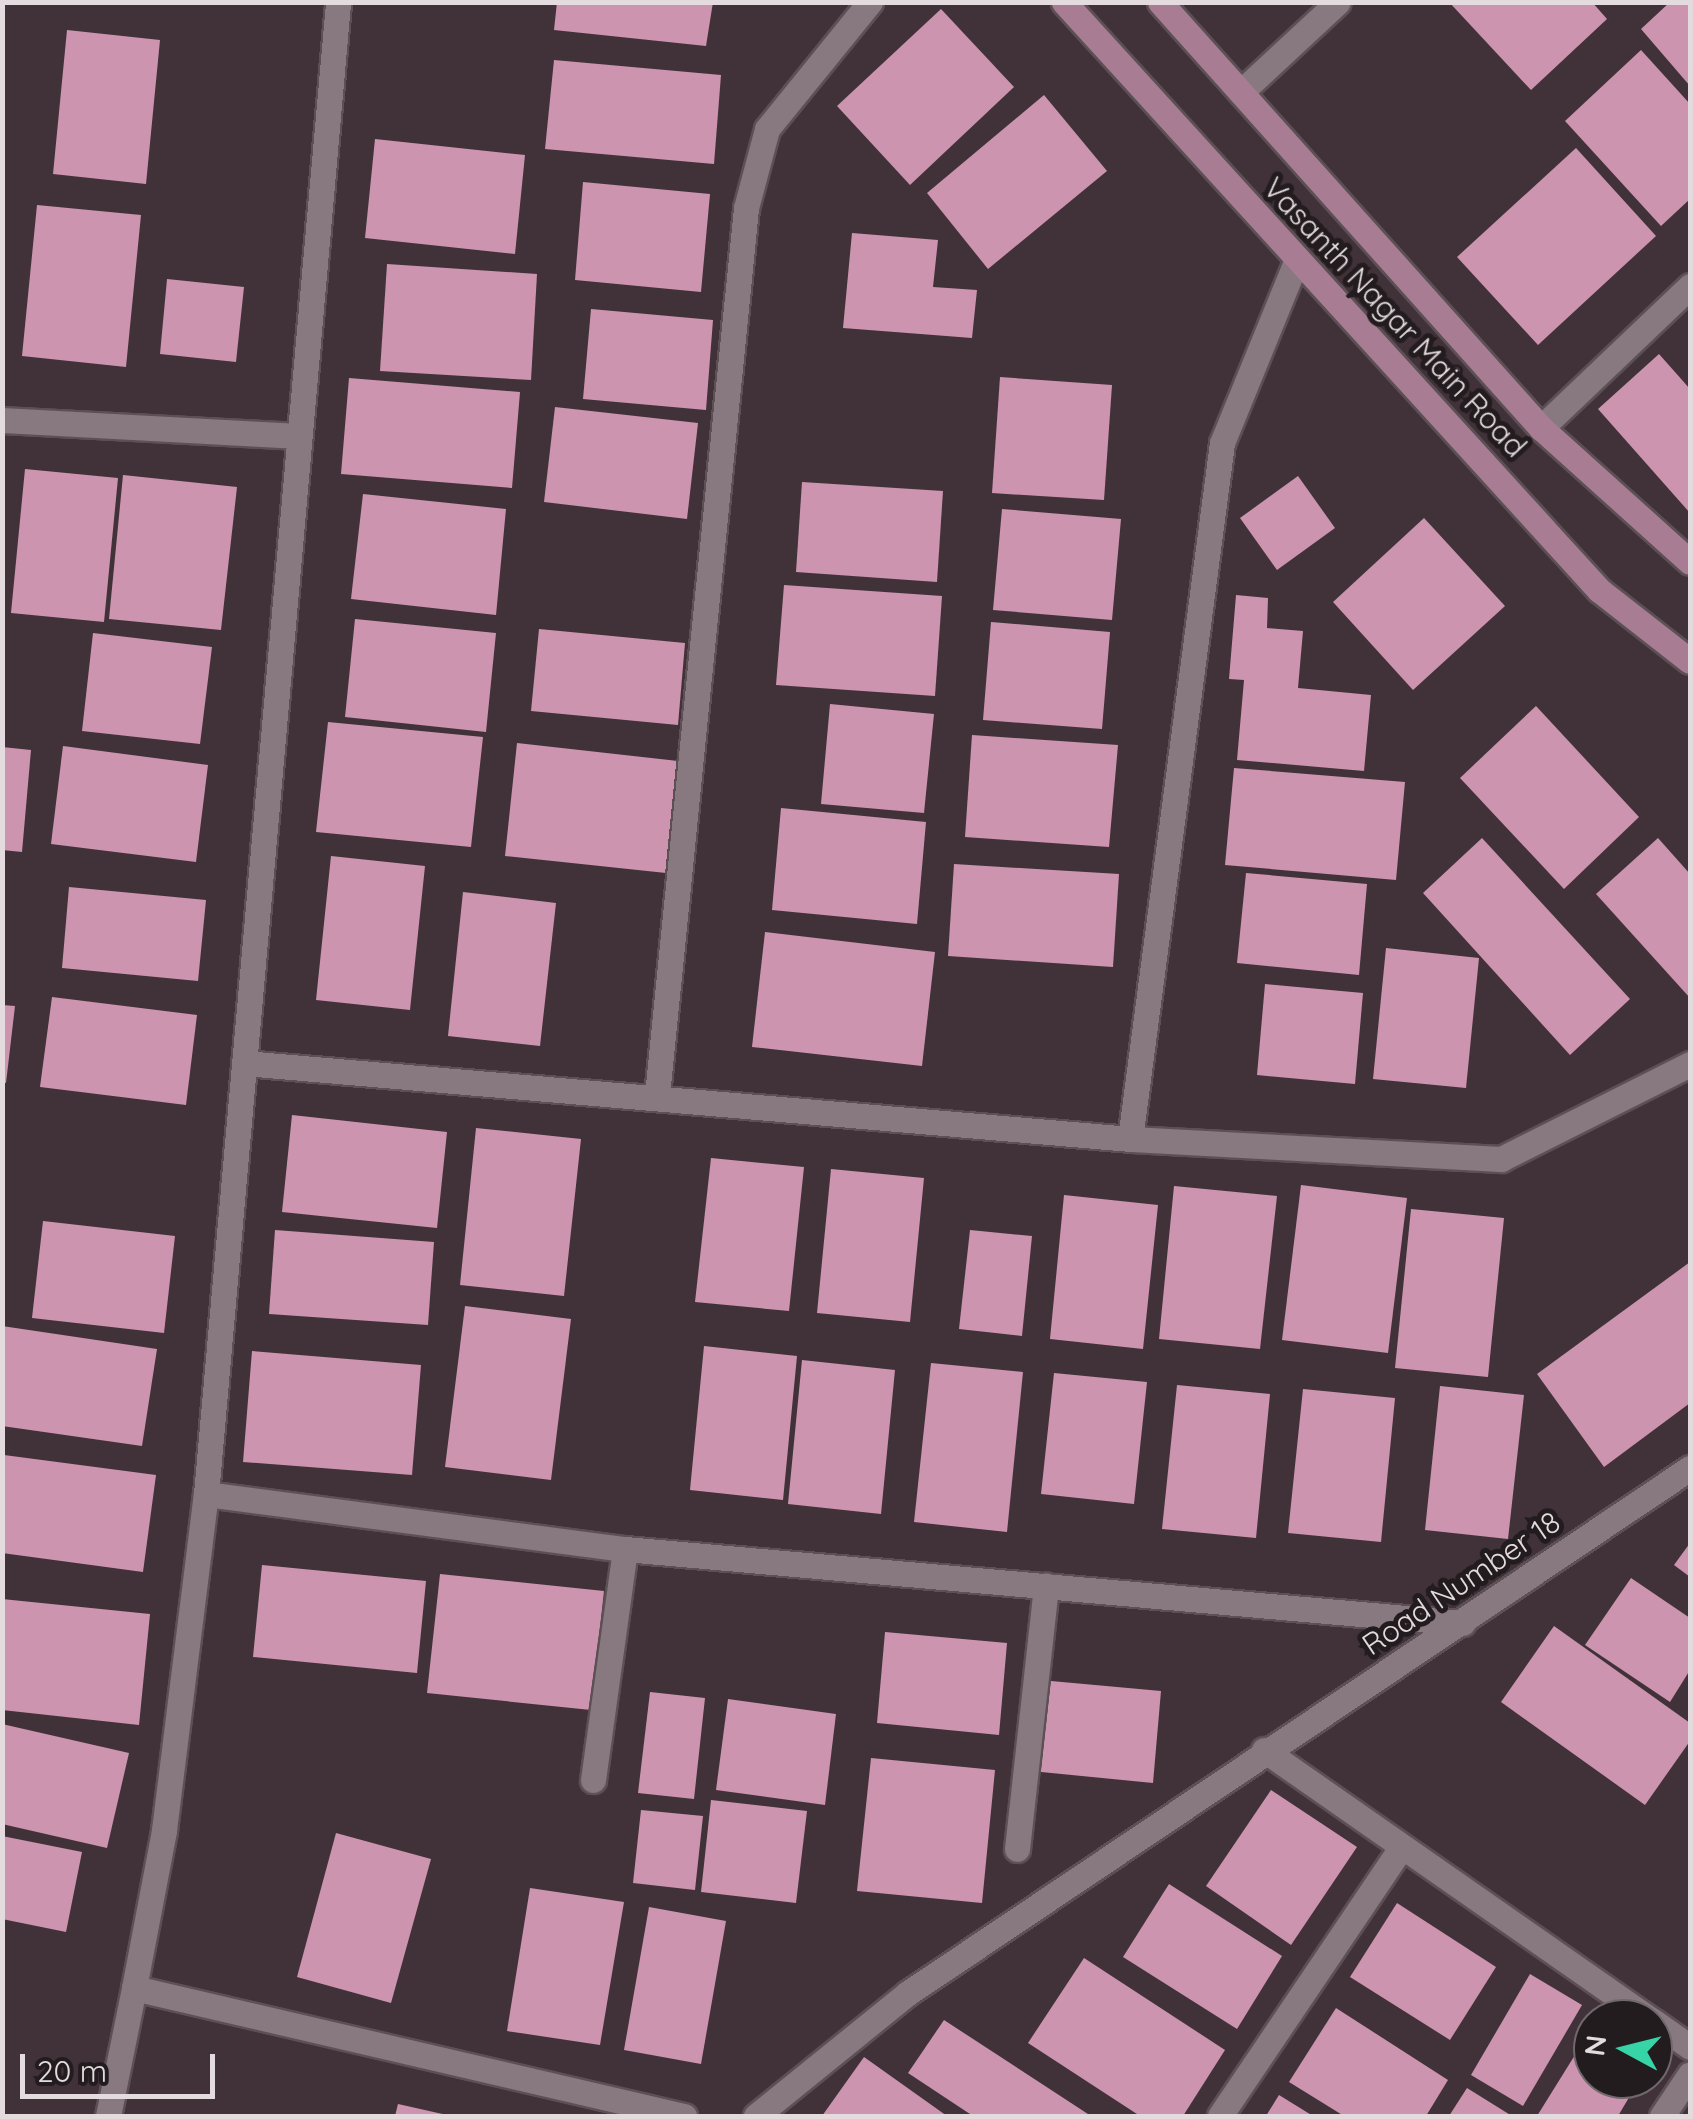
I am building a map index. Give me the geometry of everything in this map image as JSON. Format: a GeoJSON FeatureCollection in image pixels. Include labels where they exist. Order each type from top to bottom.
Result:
{"type":"FeatureCollection","features":[{"type":"Feature","properties":{"kind":"street"},"geometry":{"type":"LineString","coordinates":[[108,2116],[164,1830],[206,1494],[296,436],[338,2]]}},
{"type":"Feature","properties":{"kind":"street"},"geometry":{"type":"LineString","coordinates":[[657,1095],[746,208],[767,129],[870,2]]}},
{"type":"Feature","properties":{"kind":"street","name":"Vasanth Nagar Main Road"},"geometry":{"type":"LineString","coordinates":[[1064,2],[1599,590],[1690,661]]}},
{"type":"Feature","properties":{"kind":"street","name":"Vasanth Nagar Main Road"},"geometry":{"type":"LineString","coordinates":[[1160,2],[1540,428],[1690,562]]}},
{"type":"Feature","properties":{"kind":"street"},"geometry":{"type":"LineString","coordinates":[[1241,92],[1338,2]]}},
{"type":"Feature","properties":{"kind":"street"},"geometry":{"type":"LineString","coordinates":[[1130,1139],[1222,443],[1296,260]]}},
{"type":"Feature","properties":{"kind":"street"},"geometry":{"type":"LineString","coordinates":[[1540,428],[1690,286]]}},
{"type":"Feature","properties":{"kind":"street"},"geometry":{"type":"LineString","coordinates":[[2,420],[296,436]]}},
{"type":"Feature","properties":{"kind":"street"},"geometry":{"type":"LineString","coordinates":[[244,1063],[657,1095],[1130,1139],[1501,1159],[1690,1064]]}},
{"type":"Feature","properties":{"kind":"street","name":"Road Number 18"},"geometry":{"type":"LineString","coordinates":[[756,2116],[908,1993],[1264,1750],[1463,1623],[1690,1468]]}},
{"type":"Feature","properties":{"kind":"street"},"geometry":{"type":"LineString","coordinates":[[206,1494],[625,1549],[1463,1623]]}},
{"type":"Feature","properties":{"kind":"street"},"geometry":{"type":"LineString","coordinates":[[594,1780],[625,1549]]}},
{"type":"Feature","properties":{"kind":"street"},"geometry":{"type":"LineString","coordinates":[[1017,1850],[1046,1586]]}},
{"type":"Feature","properties":{"kind":"street"},"geometry":{"type":"LineString","coordinates":[[1264,1750],[1620,1999]]}},
{"type":"Feature","properties":{"kind":"street"},"geometry":{"type":"LineString","coordinates":[[1220,2116],[1400,1848]]}},
{"type":"Feature","properties":{"kind":"street"},"geometry":{"type":"LineString","coordinates":[[134,1988],[684,2116]]}},
{"type":"Feature","properties":{"kind":"street"},"geometry":{"type":"LineString","coordinates":[[1662,2116],[1690,2074]]}},
{"type":"Feature","properties":{"kind":"building"},"geometry":{"type":"Polygon","coordinates":[[[557,2],[713,2],[706,46],[554,30],[557,2]]]}},
{"type":"Feature","properties":{"kind":"building"},"geometry":{"type":"Polygon","coordinates":[[[1449,2],[1592,2],[1607,19],[1531,90],[1449,2]]]}},
{"type":"Feature","properties":{"kind":"building"},"geometry":{"type":"Polygon","coordinates":[[[1670,2],[1690,2],[1690,86],[1641,29],[1670,2]]]}},
{"type":"Feature","properties":{"kind":"building"},"geometry":{"type":"Polygon","coordinates":[[[941,9],[1014,87],[910,185],[837,106],[941,9]]]}},
{"type":"Feature","properties":{"kind":"building"},"geometry":{"type":"Polygon","coordinates":[[[67,30],[160,40],[146,184],[53,174],[67,30]]]}},
{"type":"Feature","properties":{"kind":"building"},"geometry":{"type":"Polygon","coordinates":[[[1641,50],[1690,104],[1690,199],[1661,226],[1565,121],[1641,50]]]}},
{"type":"Feature","properties":{"kind":"building"},"geometry":{"type":"Polygon","coordinates":[[[554,60],[721,75],[714,164],[545,149],[554,60]]]}},
{"type":"Feature","properties":{"kind":"building"},"geometry":{"type":"Polygon","coordinates":[[[1044,95],[1107,171],[988,269],[927,193],[1044,95]]]}},
{"type":"Feature","properties":{"kind":"building"},"geometry":{"type":"Polygon","coordinates":[[[375,139],[525,155],[515,254],[365,238],[375,139]]]}},
{"type":"Feature","properties":{"kind":"building"},"geometry":{"type":"Polygon","coordinates":[[[1576,148],[1656,236],[1538,345],[1457,257],[1576,148]]]}},
{"type":"Feature","properties":{"kind":"building"},"geometry":{"type":"Polygon","coordinates":[[[583,182],[710,194],[701,292],[575,280],[583,182]]]}},
{"type":"Feature","properties":{"kind":"building"},"geometry":{"type":"Polygon","coordinates":[[[37,205],[141,215],[126,367],[22,356],[37,205]]]}},
{"type":"Feature","properties":{"kind":"building"},"geometry":{"type":"Polygon","coordinates":[[[852,233],[938,240],[933,287],[977,290],[972,338],[843,328],[852,233]]]}},
{"type":"Feature","properties":{"kind":"building"},"geometry":{"type":"Polygon","coordinates":[[[387,264],[537,274],[531,380],[380,371],[387,264]]]}},
{"type":"Feature","properties":{"kind":"building"},"geometry":{"type":"Polygon","coordinates":[[[167,279],[244,287],[236,362],[160,354],[167,279]]]}},
{"type":"Feature","properties":{"kind":"building"},"geometry":{"type":"Polygon","coordinates":[[[591,309],[713,320],[706,410],[583,399],[591,309]]]}},
{"type":"Feature","properties":{"kind":"building"},"geometry":{"type":"Polygon","coordinates":[[[1659,354],[1690,389],[1690,513],[1598,409],[1659,354]]]}},
{"type":"Feature","properties":{"kind":"building"},"geometry":{"type":"Polygon","coordinates":[[[1000,377],[1112,385],[1104,500],[992,493],[1000,377]]]}},
{"type":"Feature","properties":{"kind":"building"},"geometry":{"type":"Polygon","coordinates":[[[349,378],[520,392],[512,488],[341,474],[349,378]]]}},
{"type":"Feature","properties":{"kind":"building"},"geometry":{"type":"Polygon","coordinates":[[[555,407],[698,423],[687,519],[544,502],[555,407]]]}},
{"type":"Feature","properties":{"kind":"building"},"geometry":{"type":"Polygon","coordinates":[[[25,469],[118,478],[104,622],[11,613],[25,469]]]}},
{"type":"Feature","properties":{"kind":"building"},"geometry":{"type":"Polygon","coordinates":[[[123,475],[237,487],[221,630],[109,619],[123,475]]]}},
{"type":"Feature","properties":{"kind":"building"},"geometry":{"type":"Polygon","coordinates":[[[1298,476],[1335,528],[1277,570],[1240,518],[1298,476]]]}},
{"type":"Feature","properties":{"kind":"building"},"geometry":{"type":"Polygon","coordinates":[[[802,482],[943,491],[937,582],[796,572],[802,482]]]}},
{"type":"Feature","properties":{"kind":"building"},"geometry":{"type":"Polygon","coordinates":[[[363,494],[506,509],[496,615],[351,599],[363,494]]]}},
{"type":"Feature","properties":{"kind":"building"},"geometry":{"type":"Polygon","coordinates":[[[1002,509],[1121,519],[1112,620],[993,610],[1002,509]]]}},
{"type":"Feature","properties":{"kind":"building"},"geometry":{"type":"Polygon","coordinates":[[[1424,518],[1505,606],[1413,690],[1333,602],[1424,518]]]}},
{"type":"Feature","properties":{"kind":"building"},"geometry":{"type":"Polygon","coordinates":[[[784,585],[942,596],[935,696],[776,685],[784,585]]]}},
{"type":"Feature","properties":{"kind":"building"},"geometry":{"type":"Polygon","coordinates":[[[1236,595],[1268,598],[1267,628],[1303,631],[1298,688],[1371,695],[1364,771],[1237,760],[1244,680],[1229,679],[1236,595]]]}},
{"type":"Feature","properties":{"kind":"building"},"geometry":{"type":"Polygon","coordinates":[[[355,619],[496,633],[486,732],[345,717],[355,619]]]}},
{"type":"Feature","properties":{"kind":"building"},"geometry":{"type":"Polygon","coordinates":[[[991,622],[1110,632],[1102,729],[983,720],[991,622]]]}},
{"type":"Feature","properties":{"kind":"building"},"geometry":{"type":"Polygon","coordinates":[[[539,629],[685,643],[678,725],[531,711],[539,629]]]}},
{"type":"Feature","properties":{"kind":"building"},"geometry":{"type":"Polygon","coordinates":[[[93,633],[212,647],[200,744],[82,731],[93,633]]]}},
{"type":"Feature","properties":{"kind":"building"},"geometry":{"type":"Polygon","coordinates":[[[830,704],[934,714],[924,813],[821,804],[830,704]]]}},
{"type":"Feature","properties":{"kind":"building"},"geometry":{"type":"Polygon","coordinates":[[[1536,706],[1639,817],[1564,889],[1460,778],[1536,706]]]}},
{"type":"Feature","properties":{"kind":"building"},"geometry":{"type":"Polygon","coordinates":[[[328,722],[483,737],[471,847],[316,832],[328,722]]]}},
{"type":"Feature","properties":{"kind":"building"},"geometry":{"type":"Polygon","coordinates":[[[972,735],[1118,745],[1109,847],[965,837],[972,735]]]}},
{"type":"Feature","properties":{"kind":"building"},"geometry":{"type":"Polygon","coordinates":[[[517,743],[678,761],[666,873],[505,856],[517,743]]]}},
{"type":"Feature","properties":{"kind":"building"},"geometry":{"type":"Polygon","coordinates":[[[63,746],[208,765],[196,862],[51,844],[63,746]]]}},
{"type":"Feature","properties":{"kind":"building"},"geometry":{"type":"Polygon","coordinates":[[[2,747],[31,750],[22,852],[2,850],[2,747]]]}},
{"type":"Feature","properties":{"kind":"building"},"geometry":{"type":"Polygon","coordinates":[[[1234,768],[1405,782],[1396,880],[1225,865],[1234,768]]]}},
{"type":"Feature","properties":{"kind":"building"},"geometry":{"type":"Polygon","coordinates":[[[781,808],[926,822],[917,924],[772,910],[781,808]]]}},
{"type":"Feature","properties":{"kind":"building"},"geometry":{"type":"Polygon","coordinates":[[[1482,838],[1630,999],[1570,1055],[1423,893],[1482,838]]]}},
{"type":"Feature","properties":{"kind":"building"},"geometry":{"type":"Polygon","coordinates":[[[1658,838],[1690,874],[1690,998],[1596,894],[1658,838]]]}},
{"type":"Feature","properties":{"kind":"building"},"geometry":{"type":"Polygon","coordinates":[[[331,856],[425,866],[410,1010],[316,1000],[331,856]]]}},
{"type":"Feature","properties":{"kind":"building"},"geometry":{"type":"Polygon","coordinates":[[[954,864],[1119,874],[1113,967],[948,956],[954,864]]]}},
{"type":"Feature","properties":{"kind":"building"},"geometry":{"type":"Polygon","coordinates":[[[1246,873],[1367,884],[1359,975],[1237,963],[1246,873]]]}},
{"type":"Feature","properties":{"kind":"building"},"geometry":{"type":"Polygon","coordinates":[[[69,887],[206,900],[198,981],[62,968],[69,887]]]}},
{"type":"Feature","properties":{"kind":"building"},"geometry":{"type":"Polygon","coordinates":[[[463,892],[556,903],[540,1046],[448,1036],[463,892]]]}},
{"type":"Feature","properties":{"kind":"building"},"geometry":{"type":"Polygon","coordinates":[[[765,932],[935,952],[922,1066],[752,1047],[765,932]]]}},
{"type":"Feature","properties":{"kind":"building"},"geometry":{"type":"Polygon","coordinates":[[[1386,948],[1479,958],[1466,1088],[1373,1079],[1386,948]]]}},
{"type":"Feature","properties":{"kind":"building"},"geometry":{"type":"Polygon","coordinates":[[[1265,984],[1363,993],[1355,1084],[1257,1075],[1265,984]]]}},
{"type":"Feature","properties":{"kind":"building"},"geometry":{"type":"Polygon","coordinates":[[[52,997],[197,1015],[186,1105],[40,1087],[52,997]]]}},
{"type":"Feature","properties":{"kind":"building"},"geometry":{"type":"Polygon","coordinates":[[[2,1005],[15,1006],[6,1083],[2,1082],[2,1005]]]}},
{"type":"Feature","properties":{"kind":"building"},"geometry":{"type":"Polygon","coordinates":[[[292,1115],[447,1132],[437,1228],[282,1212],[292,1115]]]}},
{"type":"Feature","properties":{"kind":"building"},"geometry":{"type":"Polygon","coordinates":[[[476,1128],[581,1139],[564,1296],[460,1285],[476,1128]]]}},
{"type":"Feature","properties":{"kind":"building"},"geometry":{"type":"Polygon","coordinates":[[[711,1158],[804,1167],[789,1311],[695,1302],[711,1158]]]}},
{"type":"Feature","properties":{"kind":"building"},"geometry":{"type":"Polygon","coordinates":[[[831,1169],[924,1178],[910,1322],[817,1313],[831,1169]]]}},
{"type":"Feature","properties":{"kind":"building"},"geometry":{"type":"Polygon","coordinates":[[[1301,1185],[1407,1198],[1388,1353],[1282,1340],[1301,1185]]]}},
{"type":"Feature","properties":{"kind":"building"},"geometry":{"type":"Polygon","coordinates":[[[1174,1186],[1277,1196],[1260,1349],[1159,1339],[1174,1186]]]}},
{"type":"Feature","properties":{"kind":"building"},"geometry":{"type":"Polygon","coordinates":[[[1064,1195],[1158,1205],[1143,1349],[1050,1339],[1064,1195]]]}},
{"type":"Feature","properties":{"kind":"building"},"geometry":{"type":"Polygon","coordinates":[[[1411,1209],[1504,1218],[1488,1377],[1395,1368],[1411,1209]]]}},
{"type":"Feature","properties":{"kind":"building"},"geometry":{"type":"Polygon","coordinates":[[[43,1221],[175,1236],[164,1333],[32,1318],[43,1221]]]}},
{"type":"Feature","properties":{"kind":"building"},"geometry":{"type":"Polygon","coordinates":[[[275,1230],[434,1242],[428,1325],[269,1314],[275,1230]]]}},
{"type":"Feature","properties":{"kind":"building"},"geometry":{"type":"Polygon","coordinates":[[[970,1230],[1032,1236],[1022,1336],[959,1329],[970,1230]]]}},
{"type":"Feature","properties":{"kind":"building"},"geometry":{"type":"Polygon","coordinates":[[[1690,1262],[1690,1403],[1604,1467],[1537,1374],[1690,1262]]]}},
{"type":"Feature","properties":{"kind":"building"},"geometry":{"type":"Polygon","coordinates":[[[465,1306],[571,1319],[551,1480],[445,1467],[465,1306]]]}},
{"type":"Feature","properties":{"kind":"building"},"geometry":{"type":"Polygon","coordinates":[[[2,1326],[157,1349],[142,1446],[2,1426],[2,1326]]]}},
{"type":"Feature","properties":{"kind":"building"},"geometry":{"type":"Polygon","coordinates":[[[704,1346],[797,1356],[783,1500],[690,1490],[704,1346]]]}},
{"type":"Feature","properties":{"kind":"building"},"geometry":{"type":"Polygon","coordinates":[[[252,1351],[421,1365],[412,1475],[243,1462],[252,1351]]]}},
{"type":"Feature","properties":{"kind":"building"},"geometry":{"type":"Polygon","coordinates":[[[802,1360],[895,1370],[881,1514],[788,1504],[802,1360]]]}},
{"type":"Feature","properties":{"kind":"building"},"geometry":{"type":"Polygon","coordinates":[[[931,1363],[1023,1372],[1007,1532],[914,1522],[931,1363]]]}},
{"type":"Feature","properties":{"kind":"building"},"geometry":{"type":"Polygon","coordinates":[[[1054,1373],[1147,1382],[1134,1504],[1041,1494],[1054,1373]]]}},
{"type":"Feature","properties":{"kind":"building"},"geometry":{"type":"Polygon","coordinates":[[[1177,1385],[1270,1394],[1256,1538],[1162,1529],[1177,1385]]]}},
{"type":"Feature","properties":{"kind":"building"},"geometry":{"type":"Polygon","coordinates":[[[1440,1386],[1524,1395],[1508,1539],[1425,1530],[1440,1386]]]}},
{"type":"Feature","properties":{"kind":"building"},"geometry":{"type":"Polygon","coordinates":[[[1303,1389],[1395,1398],[1381,1542],[1288,1533],[1303,1389]]]}},
{"type":"Feature","properties":{"kind":"building"},"geometry":{"type":"Polygon","coordinates":[[[4,1455],[156,1475],[143,1572],[2,1553],[4,1455]]]}},
{"type":"Feature","properties":{"kind":"building"},"geometry":{"type":"Polygon","coordinates":[[[1690,1543],[1690,1577],[1674,1565],[1690,1543]]]}},
{"type":"Feature","properties":{"kind":"building"},"geometry":{"type":"Polygon","coordinates":[[[262,1565],[426,1581],[417,1673],[253,1657],[262,1565]]]}},
{"type":"Feature","properties":{"kind":"building"},"geometry":{"type":"Polygon","coordinates":[[[440,1574],[604,1591],[591,1710],[427,1693],[440,1574]]]}},
{"type":"Feature","properties":{"kind":"building"},"geometry":{"type":"Polygon","coordinates":[[[1631,1578],[1690,1618],[1690,1670],[1670,1702],[1585,1645],[1631,1578]]]}},
{"type":"Feature","properties":{"kind":"building"},"geometry":{"type":"Polygon","coordinates":[[[2,1599],[150,1614],[139,1725],[2,1710],[2,1599]]]}},
{"type":"Feature","properties":{"kind":"building"},"geometry":{"type":"Polygon","coordinates":[[[1554,1626],[1690,1723],[1690,1741],[1645,1805],[1501,1702],[1554,1626]]]}},
{"type":"Feature","properties":{"kind":"building"},"geometry":{"type":"Polygon","coordinates":[[[885,1632],[1007,1643],[999,1735],[877,1723],[885,1632]]]}},
{"type":"Feature","properties":{"kind":"building"},"geometry":{"type":"Polygon","coordinates":[[[1040,1680],[1161,1691],[1153,1783],[1031,1771],[1040,1680]]]}},
{"type":"Feature","properties":{"kind":"building"},"geometry":{"type":"Polygon","coordinates":[[[650,1692],[705,1698],[694,1799],[638,1793],[650,1692]]]}},
{"type":"Feature","properties":{"kind":"building"},"geometry":{"type":"Polygon","coordinates":[[[728,1699],[836,1714],[825,1805],[716,1790],[728,1699]]]}},
{"type":"Feature","properties":{"kind":"building"},"geometry":{"type":"Polygon","coordinates":[[[2,1724],[129,1753],[107,1848],[2,1824],[2,1724]]]}},
{"type":"Feature","properties":{"kind":"building"},"geometry":{"type":"Polygon","coordinates":[[[871,1758],[995,1770],[982,1903],[857,1891],[871,1758]]]}},
{"type":"Feature","properties":{"kind":"building"},"geometry":{"type":"Polygon","coordinates":[[[1271,1790],[1357,1847],[1291,1945],[1206,1886],[1271,1790]]]}},
{"type":"Feature","properties":{"kind":"building"},"geometry":{"type":"Polygon","coordinates":[[[711,1800],[807,1811],[796,1903],[701,1892],[711,1800]]]}},
{"type":"Feature","properties":{"kind":"building"},"geometry":{"type":"Polygon","coordinates":[[[641,1810],[703,1816],[695,1890],[633,1883],[641,1810]]]}},
{"type":"Feature","properties":{"kind":"building"},"geometry":{"type":"Polygon","coordinates":[[[336,1833],[431,1859],[391,2003],[297,1977],[336,1833]]]}},
{"type":"Feature","properties":{"kind":"building"},"geometry":{"type":"Polygon","coordinates":[[[2,1836],[82,1852],[66,1932],[2,1919],[2,1836]]]}},
{"type":"Feature","properties":{"kind":"building"},"geometry":{"type":"Polygon","coordinates":[[[1169,1884],[1282,1956],[1237,2029],[1123,1957],[1169,1884]]]}},
{"type":"Feature","properties":{"kind":"building"},"geometry":{"type":"Polygon","coordinates":[[[530,1888],[624,1902],[600,2045],[507,2031],[530,1888]]]}},
{"type":"Feature","properties":{"kind":"building"},"geometry":{"type":"Polygon","coordinates":[[[1397,1903],[1496,1967],[1450,2040],[1350,1977],[1397,1903]]]}},
{"type":"Feature","properties":{"kind":"building"},"geometry":{"type":"Polygon","coordinates":[[[649,1907],[726,1921],[701,2064],[624,2050],[649,1907]]]}},
{"type":"Feature","properties":{"kind":"building"},"geometry":{"type":"Polygon","coordinates":[[[1084,1958],[1225,2050],[1183,2116],[1140,2116],[1028,2043],[1084,1958]]]}},
{"type":"Feature","properties":{"kind":"building"},"geometry":{"type":"Polygon","coordinates":[[[1530,1974],[1573,2000],[1573,2020],[1523,2106],[1471,2075],[1530,1974]]]}},
{"type":"Feature","properties":{"kind":"building"},"geometry":{"type":"Polygon","coordinates":[[[1336,2008],[1448,2080],[1426,2116],[1344,2116],[1289,2082],[1336,2008]]]}},
{"type":"Feature","properties":{"kind":"building"},"geometry":{"type":"Polygon","coordinates":[[[944,2020],[1091,2116],[973,2116],[908,2073],[944,2020]]]}},
{"type":"Feature","properties":{"kind":"building"},"geometry":{"type":"Polygon","coordinates":[[[864,2057],[947,2116],[822,2116],[864,2057]]]}},
{"type":"Feature","properties":{"kind":"building"},"geometry":{"type":"Polygon","coordinates":[[[1573,2058],[1573,2099],[1628,2099],[1618,2116],[1537,2116],[1573,2058]]]}},
{"type":"Feature","properties":{"kind":"building"},"geometry":{"type":"Polygon","coordinates":[[[1467,2088],[1512,2116],[1449,2116],[1467,2088]]]}},
{"type":"Feature","properties":{"kind":"building"},"geometry":{"type":"Polygon","coordinates":[[[1279,2095],[1313,2116],[1266,2116],[1279,2095]]]}},
{"type":"Feature","properties":{"kind":"building"},"geometry":{"type":"Polygon","coordinates":[[[398,2104],[447,2115],[447,2116],[395,2116],[398,2104]]]}}]}
